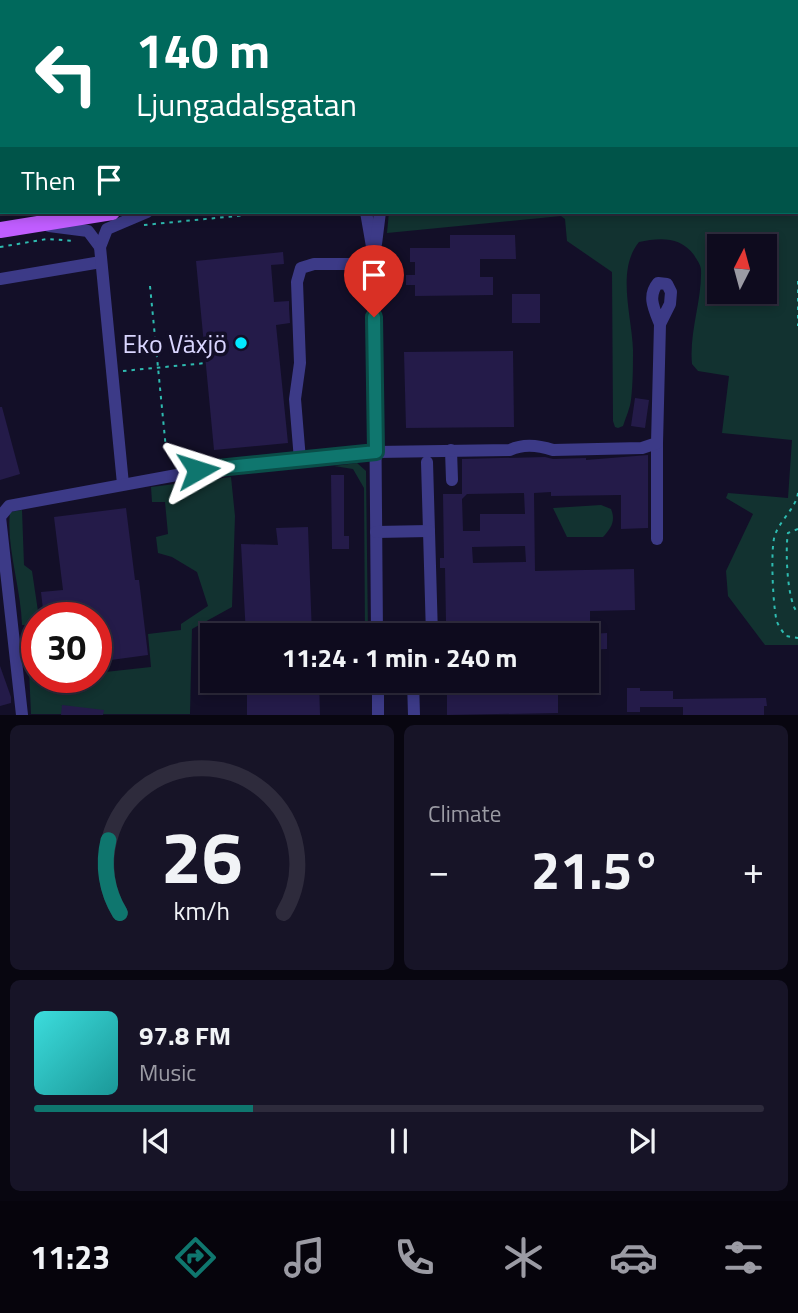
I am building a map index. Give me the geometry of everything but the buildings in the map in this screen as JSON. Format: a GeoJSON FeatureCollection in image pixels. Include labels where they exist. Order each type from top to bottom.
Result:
{"type":"FeatureCollection","features":[{"type":"Feature","properties":{"kind":"main road"},"geometry":{"type":"LineString","coordinates":[[2,230],[100,214]]}},
{"type":"Feature","properties":{"kind":"street"},"geometry":{"type":"LineString","coordinates":[[122,484],[100,247],[107,229],[143,214]]}},
{"type":"Feature","properties":{"kind":"street"},"geometry":{"type":"LineString","coordinates":[[366,214],[374,261]]}},
{"type":"Feature","properties":{"kind":"street"},"geometry":{"type":"LineString","coordinates":[[377,623],[374,261],[380,214]]}},
{"type":"Feature","properties":{"kind":"street"},"geometry":{"type":"LineString","coordinates":[[2,230],[54,226],[88,231],[100,247]]}},
{"type":"Feature","properties":{"kind":"street"},"geometry":{"type":"LineString","coordinates":[[300,460],[295,399],[300,363],[297,282],[301,268],[313,264],[374,261]]}},
{"type":"Feature","properties":{"kind":"street"},"geometry":{"type":"LineString","coordinates":[[0,279],[101,262]]}},
{"type":"Feature","properties":{"kind":"street"},"geometry":{"type":"LineString","coordinates":[[657,540],[660,324]]}},
{"type":"Feature","properties":{"kind":"street"},"geometry":{"type":"LineString","coordinates":[[22,715],[0,517],[9,506],[198,470],[376,452],[510,450],[518,446],[540,446],[553,450],[629,448],[657,443]]}},
{"type":"Feature","properties":{"kind":"street"},"geometry":{"type":"LineString","coordinates":[[451,450],[452,480]]}},
{"type":"Feature","properties":{"kind":"street"},"geometry":{"type":"LineString","coordinates":[[428,462],[432,623]]}},
{"type":"Feature","properties":{"kind":"street"},"geometry":{"type":"LineString","coordinates":[[376,532],[429,531]]}},
{"type":"Feature","properties":{"kind":"street"},"geometry":{"type":"LineString","coordinates":[[377,693],[378,715]]}},
{"type":"Feature","properties":{"kind":"street"},"geometry":{"type":"LineString","coordinates":[[413,693],[414,715]]}},
{"type":"Feature","properties":{"kind":"path"},"geometry":{"type":"LineString","coordinates":[[798,281],[798,326]]}},
{"type":"Feature","properties":{"kind":"path"},"geometry":{"type":"LineString","coordinates":[[150,286],[166,449]]}},
{"type":"Feature","properties":{"kind":"path"},"geometry":{"type":"LineString","coordinates":[[112,373],[206,363]]}},
{"type":"Feature","properties":{"kind":"path"},"geometry":{"type":"LineString","coordinates":[[798,493],[797,501],[782,519],[773,538],[773,551],[777,624],[786,636],[798,638]]}},
{"type":"Feature","properties":{"kind":"path"},"geometry":{"type":"LineString","coordinates":[[798,529],[788,533],[786,544],[790,592],[793,609],[798,613]]}},
{"type":"Feature","properties":{"kind":"green space"},"geometry":{"type":"Polygon","coordinates":[[[389,214],[798,214],[798,645],[765,645],[728,596],[726,571],[753,514],[726,498],[728,493],[788,498],[792,440],[722,433],[729,376],[698,371],[692,364],[692,340],[700,293],[701,270],[698,261],[682,244],[669,240],[639,242],[632,253],[628,266],[627,294],[633,350],[632,394],[623,426],[618,428],[613,421],[612,272],[567,241],[565,219],[561,216],[387,233],[389,214]]]}},
{"type":"Feature","properties":{"kind":"green space"},"geometry":{"type":"Polygon","coordinates":[[[357,463],[366,471],[368,623],[365,623],[364,488],[353,469],[334,466],[357,463]]]}},
{"type":"Feature","properties":{"kind":"green space"},"geometry":{"type":"Polygon","coordinates":[[[231,477],[235,516],[232,607],[192,629],[190,714],[31,714],[30,693],[112,693],[112,671],[151,667],[148,634],[181,630],[181,624],[208,606],[197,572],[172,557],[158,553],[156,537],[168,534],[165,502],[152,502],[151,487],[231,477]]]}},
{"type":"Feature","properties":{"kind":"green space"},"geometry":{"type":"Polygon","coordinates":[[[601,505],[611,509],[613,517],[603,537],[567,537],[553,508],[601,505]]]}},
{"type":"Feature","properties":{"kind":"green space"},"geometry":{"type":"Polygon","coordinates":[[[22,510],[24,565],[32,571],[37,602],[21,602],[21,616],[10,539],[10,512],[22,510]]]}},
{"type":"Feature","properties":{"kind":"place","name":"Eko Växjö"},"geometry":{"type":"Point","coordinates":[241,343]}},
{"type":"Feature","properties":{"kind":"route"},"geometry":{"type":"LineString","coordinates":[[198,470],[376,452],[374,317]]}}]}
